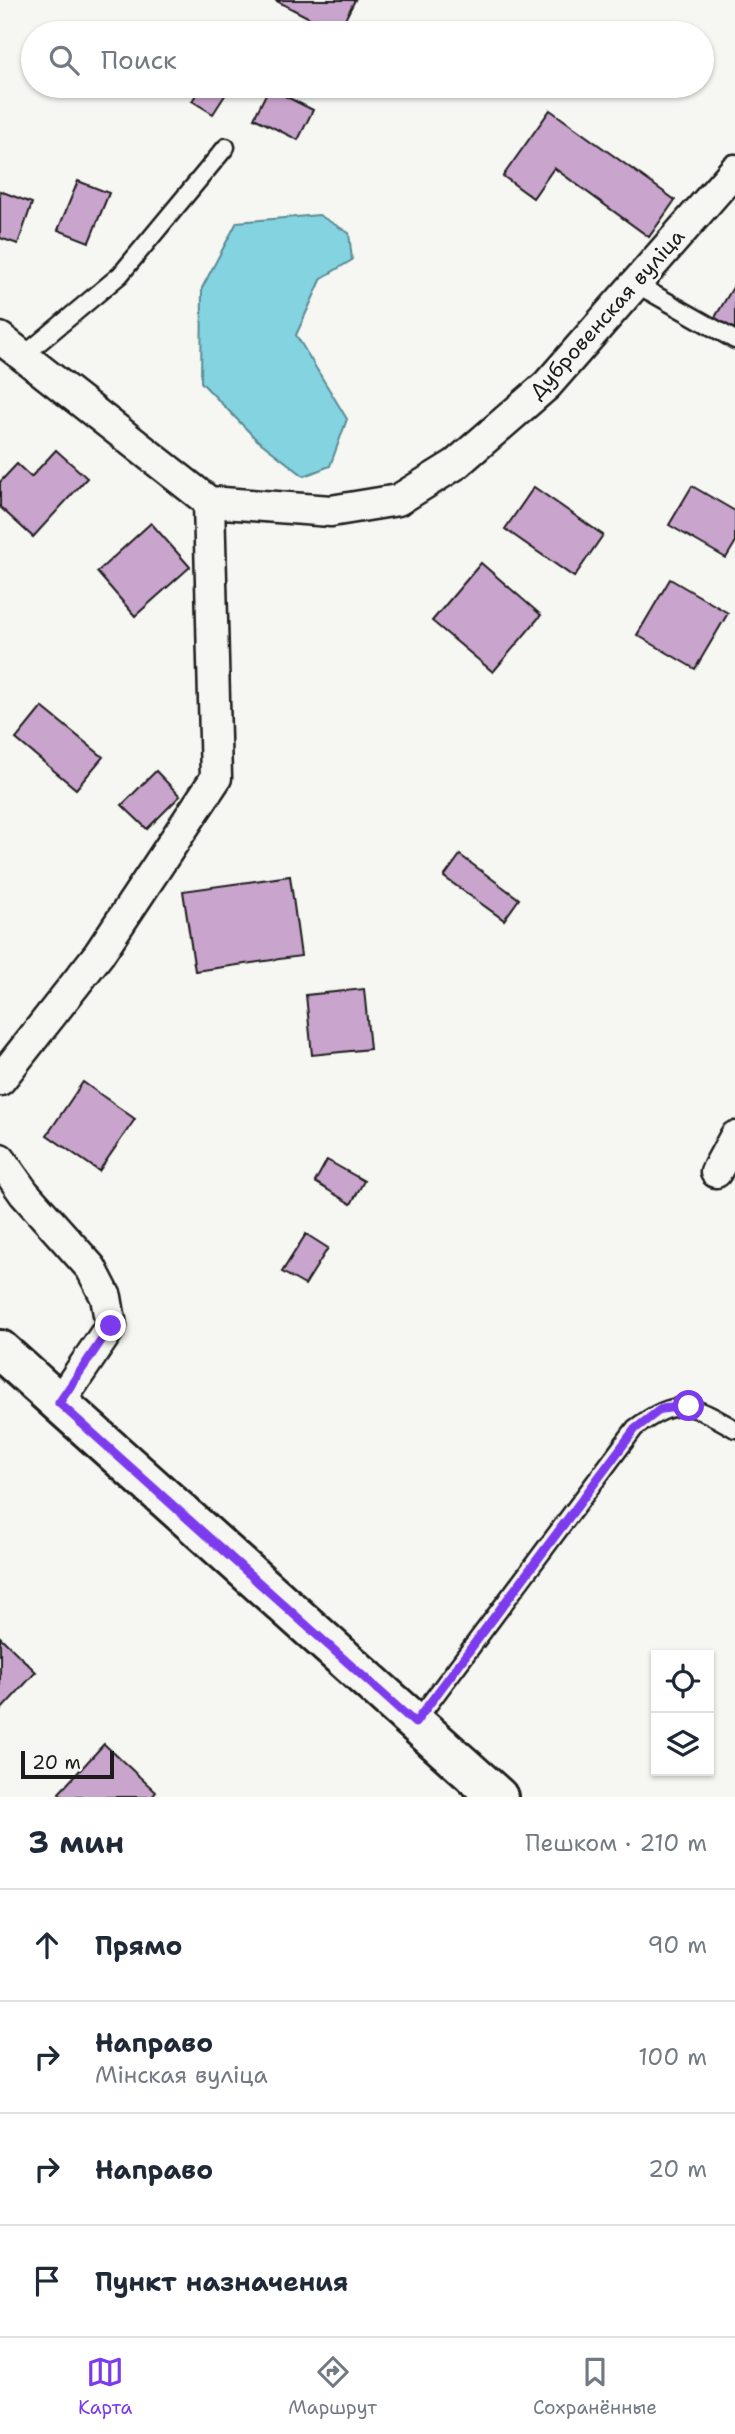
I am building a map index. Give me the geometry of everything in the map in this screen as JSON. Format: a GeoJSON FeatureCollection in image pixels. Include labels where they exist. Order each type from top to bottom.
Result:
{"type":"FeatureCollection","features":[{"type":"Feature","properties":{"kind":"main road"},"geometry":{"type":"LineString","coordinates":[[0,1350],[498,1797]]}},
{"type":"Feature","properties":{"kind":"street","name":"Дубровенская вуліца"},"geometry":{"type":"LineString","coordinates":[[209,502],[331,511],[398,500],[456,464],[547,385],[735,170]]}},
{"type":"Feature","properties":{"kind":"street"},"geometry":{"type":"LineString","coordinates":[[0,1080],[99,954],[216,778],[209,502],[11,347]]}},
{"type":"Feature","properties":{"kind":"street"},"geometry":{"type":"LineString","coordinates":[[716,1172],[735,1137]]}},
{"type":"Feature","properties":{"kind":"street"},"geometry":{"type":"LineString","coordinates":[[0,1159],[23,1193],[92,1268],[106,1297],[111,1326],[59,1403]]}},
{"type":"Feature","properties":{"kind":"lane"},"geometry":{"type":"LineString","coordinates":[[11,347],[120,275],[226,147]]}},
{"type":"Feature","properties":{"kind":"lane"},"geometry":{"type":"LineString","coordinates":[[636,284],[735,340]]}},
{"type":"Feature","properties":{"kind":"lane"},"geometry":{"type":"LineString","coordinates":[[415,1723],[635,1429],[661,1409],[689,1406],[735,1429]]}},
{"type":"Feature","properties":{"kind":"water"},"geometry":{"type":"Polygon","coordinates":[[[319,215],[349,233],[352,260],[322,278],[296,335],[347,419],[330,466],[304,476],[256,439],[201,382],[202,288],[237,222],[319,215]]]}},
{"type":"Feature","properties":{"kind":"building"},"geometry":{"type":"Polygon","coordinates":[[[275,0],[355,0],[344,21],[315,21],[275,0]]]}},
{"type":"Feature","properties":{"kind":"building"},"geometry":{"type":"Polygon","coordinates":[[[194,98],[223,98],[213,114],[192,101],[194,98]]]}},
{"type":"Feature","properties":{"kind":"building"},"geometry":{"type":"Polygon","coordinates":[[[264,98],[289,98],[313,110],[298,140],[254,118],[264,98]]]}},
{"type":"Feature","properties":{"kind":"building"},"geometry":{"type":"Polygon","coordinates":[[[550,110],[675,200],[649,237],[554,168],[533,198],[503,176],[550,110]]]}},
{"type":"Feature","properties":{"kind":"building"},"geometry":{"type":"Polygon","coordinates":[[[78,181],[109,193],[89,242],[58,230],[78,181]]]}},
{"type":"Feature","properties":{"kind":"building"},"geometry":{"type":"Polygon","coordinates":[[[0,191],[32,203],[18,244],[0,238],[0,191]]]}},
{"type":"Feature","properties":{"kind":"building"},"geometry":{"type":"Polygon","coordinates":[[[735,284],[735,331],[714,319],[735,284]]]}},
{"type":"Feature","properties":{"kind":"building"},"geometry":{"type":"Polygon","coordinates":[[[56,450],[87,478],[33,537],[0,507],[0,482],[17,464],[31,477],[56,450]]]}},
{"type":"Feature","properties":{"kind":"building"},"geometry":{"type":"Polygon","coordinates":[[[692,486],[735,511],[735,543],[726,558],[669,525],[692,486]]]}},
{"type":"Feature","properties":{"kind":"building"},"geometry":{"type":"Polygon","coordinates":[[[534,487],[603,535],[574,577],[505,529],[534,487]]]}},
{"type":"Feature","properties":{"kind":"building"},"geometry":{"type":"Polygon","coordinates":[[[151,523],[190,567],[135,616],[97,572],[151,523]]]}},
{"type":"Feature","properties":{"kind":"building"},"geometry":{"type":"Polygon","coordinates":[[[481,563],[541,615],[493,672],[432,621],[481,563]]]}},
{"type":"Feature","properties":{"kind":"building"},"geometry":{"type":"Polygon","coordinates":[[[670,579],[728,613],[695,669],[637,635],[670,579]]]}},
{"type":"Feature","properties":{"kind":"building"},"geometry":{"type":"Polygon","coordinates":[[[42,707],[103,757],[76,789],[16,739],[42,707]]]}},
{"type":"Feature","properties":{"kind":"building"},"geometry":{"type":"Polygon","coordinates":[[[156,771],[180,796],[147,829],[122,805],[156,771]]]}},
{"type":"Feature","properties":{"kind":"building"},"geometry":{"type":"Polygon","coordinates":[[[460,855],[519,899],[504,920],[444,877],[460,855]]]}},
{"type":"Feature","properties":{"kind":"building"},"geometry":{"type":"Polygon","coordinates":[[[290,876],[301,956],[195,971],[183,891],[290,876]]]}},
{"type":"Feature","properties":{"kind":"building"},"geometry":{"type":"Polygon","coordinates":[[[364,989],[370,1049],[312,1055],[306,995],[364,989]]]}},
{"type":"Feature","properties":{"kind":"building"},"geometry":{"type":"Polygon","coordinates":[[[83,1082],[135,1119],[99,1171],[47,1135],[83,1082]]]}},
{"type":"Feature","properties":{"kind":"building"},"geometry":{"type":"Polygon","coordinates":[[[327,1160],[364,1181],[351,1204],[315,1182],[327,1160]]]}},
{"type":"Feature","properties":{"kind":"building"},"geometry":{"type":"Polygon","coordinates":[[[306,1234],[328,1248],[305,1285],[282,1272],[306,1234]]]}},
{"type":"Feature","properties":{"kind":"building"},"geometry":{"type":"Polygon","coordinates":[[[0,1637],[36,1672],[0,1711],[0,1637]]]}},
{"type":"Feature","properties":{"kind":"building"},"geometry":{"type":"Polygon","coordinates":[[[104,1744],[156,1792],[152,1797],[64,1797],[59,1793],[104,1744]]]}},
{"type":"Feature","properties":{"kind":"route"},"geometry":{"type":"LineString","coordinates":[[111,1326],[59,1403],[415,1723],[635,1429],[661,1409],[689,1406]]}}]}
